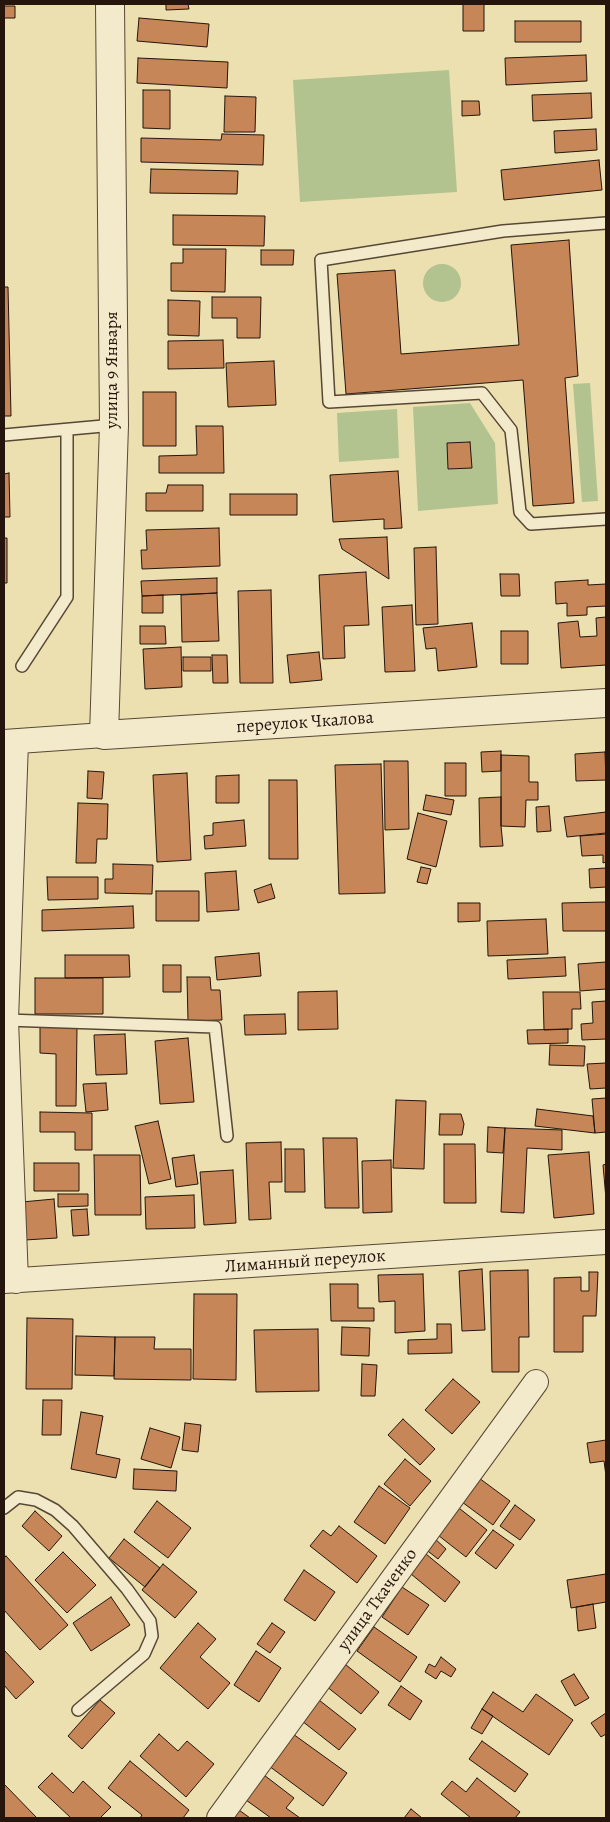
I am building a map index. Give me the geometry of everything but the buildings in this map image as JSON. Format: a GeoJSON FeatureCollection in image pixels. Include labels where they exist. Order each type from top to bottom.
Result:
{"type":"FeatureCollection","features":[{"type":"Feature","properties":{"kind":"street","name":"улица 9 Января"},"geometry":{"type":"LineString","coordinates":[[104,735],[114,425],[110,4]]}},
{"type":"Feature","properties":{"kind":"street","name":"переулок Чкалова"},"geometry":{"type":"LineString","coordinates":[[10,742],[606,704]]}},
{"type":"Feature","properties":{"kind":"street"},"geometry":{"type":"LineString","coordinates":[[10,742],[6,1020],[10,1281]]}},
{"type":"Feature","properties":{"kind":"street","name":"Лиманный переулок"},"geometry":{"type":"LineString","coordinates":[[10,1281],[606,1242]]}},
{"type":"Feature","properties":{"kind":"street","name":"улица Ткаченко"},"geometry":{"type":"LineString","coordinates":[[219,1818],[536,1382]]}},
{"type":"Feature","properties":{"kind":"lane"},"geometry":{"type":"LineString","coordinates":[[606,223],[503,231],[321,260],[329,402],[482,393],[512,430],[520,512],[531,524],[606,518]]}},
{"type":"Feature","properties":{"kind":"lane"},"geometry":{"type":"LineString","coordinates":[[4,436],[114,425]]}},
{"type":"Feature","properties":{"kind":"lane"},"geometry":{"type":"LineString","coordinates":[[22,666],[67,598],[67,430]]}},
{"type":"Feature","properties":{"kind":"lane"},"geometry":{"type":"LineString","coordinates":[[6,1020],[215,1027],[227,1136]]}},
{"type":"Feature","properties":{"kind":"lane"},"geometry":{"type":"LineString","coordinates":[[4,1508],[18,1497],[36,1500],[55,1510],[73,1526],[127,1589],[150,1621],[152,1636],[144,1654],[78,1710]]}},
{"type":"Feature","properties":{"kind":"green space"},"geometry":{"type":"Polygon","coordinates":[[[449,70],[457,192],[300,202],[293,80],[449,70]]]}},
{"type":"Feature","properties":{"kind":"green space"},"geometry":{"type":"Polygon","coordinates":[[[442,264],[449,265],[455,270],[460,276],[460,290],[455,296],[449,301],[442,302],[435,301],[429,296],[424,290],[423,283],[424,276],[429,270],[435,265],[442,264]]]}},
{"type":"Feature","properties":{"kind":"green space"},"geometry":{"type":"Polygon","coordinates":[[[590,383],[598,501],[582,502],[573,384],[590,383]]]}},
{"type":"Feature","properties":{"kind":"green space"},"geometry":{"type":"Polygon","coordinates":[[[470,403],[495,443],[498,504],[418,511],[413,407],[470,403]]]}},
{"type":"Feature","properties":{"kind":"green space"},"geometry":{"type":"Polygon","coordinates":[[[397,409],[399,458],[339,462],[337,413],[397,409]]]}}]}
